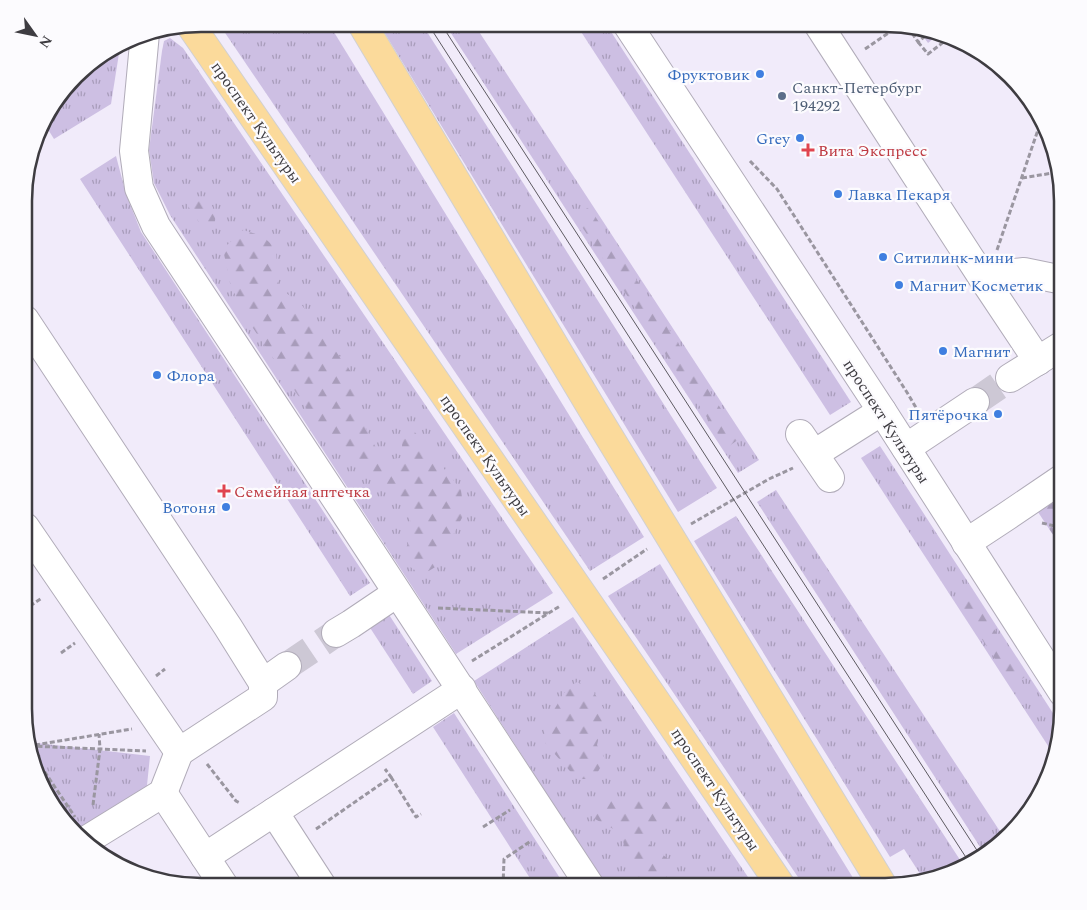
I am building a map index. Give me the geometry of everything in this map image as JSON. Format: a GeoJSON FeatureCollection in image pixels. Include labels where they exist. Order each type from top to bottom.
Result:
{"type":"FeatureCollection","features":[{"type":"Feature","properties":{"kind":"main road"},"geometry":{"type":"LineString","coordinates":[[367,32],[599,421],[878,878]]}},
{"type":"Feature","properties":{"kind":"main road","name":"проспект Культуры"},"geometry":{"type":"LineString","coordinates":[[196,33],[775,878]]}},
{"type":"Feature","properties":{"kind":"street","name":"проспект Культуры"},"geometry":{"type":"LineString","coordinates":[[633,33],[882,411],[1054,679]]}},
{"type":"Feature","properties":{"kind":"street"},"geometry":{"type":"LineString","coordinates":[[824,33],[1038,361]]}},
{"type":"Feature","properties":{"kind":"street"},"geometry":{"type":"LineString","coordinates":[[143,43],[134,151],[139,188],[156,226],[584,878]]}},
{"type":"Feature","properties":{"kind":"street"},"geometry":{"type":"LineString","coordinates":[[986,284],[1004,274],[1024,272],[1054,278]]}},
{"type":"Feature","properties":{"kind":"street"},"geometry":{"type":"LineString","coordinates":[[32,331],[263,683],[264,697],[185,748],[163,792],[91,836]]}},
{"type":"Feature","properties":{"kind":"street"},"geometry":{"type":"LineString","coordinates":[[1010,378],[1054,351]]}},
{"type":"Feature","properties":{"kind":"street"},"geometry":{"type":"LineString","coordinates":[[906,448],[975,402]]}},
{"type":"Feature","properties":{"kind":"street"},"geometry":{"type":"LineString","coordinates":[[830,478],[807,444],[882,411]]}},
{"type":"Feature","properties":{"kind":"street"},"geometry":{"type":"LineString","coordinates":[[966,543],[1054,484]]}},
{"type":"Feature","properties":{"kind":"street"},"geometry":{"type":"LineString","coordinates":[[33,539],[160,724],[185,748]]}},
{"type":"Feature","properties":{"kind":"street"},"geometry":{"type":"LineString","coordinates":[[336,633],[401,600]]}},
{"type":"Feature","properties":{"kind":"street"},"geometry":{"type":"LineString","coordinates":[[263,683],[287,666]]}},
{"type":"Feature","properties":{"kind":"street"},"geometry":{"type":"LineString","coordinates":[[205,856],[462,689]]}},
{"type":"Feature","properties":{"kind":"street"},"geometry":{"type":"LineString","coordinates":[[163,792],[218,877]]}},
{"type":"Feature","properties":{"kind":"street"},"geometry":{"type":"LineString","coordinates":[[274,812],[316,877]]}},
{"type":"Feature","properties":{"kind":"path"},"geometry":{"type":"LineString","coordinates":[[844,64],[889,33]]}},
{"type":"Feature","properties":{"kind":"path"},"geometry":{"type":"LineString","coordinates":[[913,35],[928,54],[943,43]]}},
{"type":"Feature","properties":{"kind":"path"},"geometry":{"type":"LineString","coordinates":[[918,42],[924,37]]}},
{"type":"Feature","properties":{"kind":"path"},"geometry":{"type":"LineString","coordinates":[[986,284],[1038,129]]}},
{"type":"Feature","properties":{"kind":"path"},"geometry":{"type":"LineString","coordinates":[[1022,178],[1052,173]]}},
{"type":"Feature","properties":{"kind":"path"},"geometry":{"type":"LineString","coordinates":[[686,527],[769,479],[791,470],[807,444]]}},
{"type":"Feature","properties":{"kind":"path"},"geometry":{"type":"LineString","coordinates":[[598,582],[652,547]]}},
{"type":"Feature","properties":{"kind":"path"},"geometry":{"type":"LineString","coordinates":[[401,600],[549,613]]}},
{"type":"Feature","properties":{"kind":"path"},"geometry":{"type":"LineString","coordinates":[[471,662],[562,605]]}},
{"type":"Feature","properties":{"kind":"path"},"geometry":{"type":"LineString","coordinates":[[37,745],[160,724]]}},
{"type":"Feature","properties":{"kind":"path"},"geometry":{"type":"LineString","coordinates":[[88,833],[100,749],[99,734]]}},
{"type":"Feature","properties":{"kind":"path"},"geometry":{"type":"LineString","coordinates":[[37,746],[100,749],[185,748],[236,802],[274,812]]}},
{"type":"Feature","properties":{"kind":"path"},"geometry":{"type":"LineString","coordinates":[[380,762],[416,817],[421,814]]}},
{"type":"Feature","properties":{"kind":"path"},"geometry":{"type":"LineString","coordinates":[[46,774],[75,820]]}},
{"type":"Feature","properties":{"kind":"path"},"geometry":{"type":"LineString","coordinates":[[315,830],[391,777]]}},
{"type":"Feature","properties":{"kind":"path"},"geometry":{"type":"LineString","coordinates":[[483,827],[531,796]]}},
{"type":"Feature","properties":{"kind":"path"},"geometry":{"type":"LineString","coordinates":[[503,877],[504,859],[552,828]]}},
{"type":"Feature","properties":{"kind":"green space"},"geometry":{"type":"Polygon","coordinates":[[[224,32],[334,32],[644,537],[590,571],[224,32]]]}},
{"type":"Feature","properties":{"kind":"green space"},"geometry":{"type":"Polygon","coordinates":[[[384,32],[427,32],[717,488],[678,512],[384,32]]]}},
{"type":"Feature","properties":{"kind":"green space"},"geometry":{"type":"Polygon","coordinates":[[[450,32],[479,32],[759,460],[738,473],[450,32]]]}},
{"type":"Feature","properties":{"kind":"green space"},"geometry":{"type":"Polygon","coordinates":[[[582,33],[612,33],[851,402],[830,415],[582,33]]]}},
{"type":"Feature","properties":{"kind":"green space"},"geometry":{"type":"Polygon","coordinates":[[[924,37],[933,39],[928,43],[924,37]]]}},
{"type":"Feature","properties":{"kind":"green space"},"geometry":{"type":"Polygon","coordinates":[[[170,38],[183,48],[553,593],[456,654],[170,215],[154,183],[149,150],[162,51],[164,41],[170,38]]]}},
{"type":"Feature","properties":{"kind":"green space"},"geometry":{"type":"Polygon","coordinates":[[[119,54],[111,104],[54,139],[48,130],[55,117],[74,90],[90,74],[119,54]]]}},
{"type":"Feature","properties":{"kind":"green space"},"geometry":{"type":"Polygon","coordinates":[[[116,156],[126,194],[141,232],[370,583],[350,596],[80,179],[116,156]]]}},
{"type":"Feature","properties":{"kind":"green space"},"geometry":{"type":"Polygon","coordinates":[[[190,197],[205,200],[212,206],[215,214],[215,223],[210,230],[205,231],[186,203],[190,197]]]}},
{"type":"Feature","properties":{"kind":"green space"},"geometry":{"type":"Polygon","coordinates":[[[589,207],[740,438],[727,448],[575,216],[589,207]]]}},
{"type":"Feature","properties":{"kind":"green space"},"geometry":{"type":"Polygon","coordinates":[[[243,230],[262,236],[276,248],[278,287],[301,304],[357,380],[359,414],[382,460],[401,458],[404,423],[410,426],[461,490],[464,514],[437,566],[422,575],[406,564],[402,555],[413,526],[394,488],[363,475],[342,441],[323,433],[243,313],[230,283],[223,249],[243,230]]]}},
{"type":"Feature","properties":{"kind":"green space"},"geometry":{"type":"Polygon","coordinates":[[[880,446],[1054,715],[1049,748],[861,458],[880,446]]]}},
{"type":"Feature","properties":{"kind":"green space"},"geometry":{"type":"Polygon","coordinates":[[[776,490],[1000,832],[981,848],[757,502],[776,490]]]}},
{"type":"Feature","properties":{"kind":"green space"},"geometry":{"type":"Polygon","coordinates":[[[1054,497],[1054,536],[1036,509],[1054,497]]]}},
{"type":"Feature","properties":{"kind":"green space"},"geometry":{"type":"Polygon","coordinates":[[[736,516],[960,860],[950,865],[920,874],[904,849],[890,857],[694,541],[736,516]]]}},
{"type":"Feature","properties":{"kind":"green space"},"geometry":{"type":"Polygon","coordinates":[[[660,564],[853,878],[799,878],[608,596],[660,564]]]}},
{"type":"Feature","properties":{"kind":"green space"},"geometry":{"type":"Polygon","coordinates":[[[974,598],[1025,677],[1012,685],[960,606],[974,598]]]}},
{"type":"Feature","properties":{"kind":"green space"},"geometry":{"type":"Polygon","coordinates":[[[384,607],[432,681],[413,694],[365,620],[384,607]]]}},
{"type":"Feature","properties":{"kind":"green space"},"geometry":{"type":"Polygon","coordinates":[[[573,617],[748,878],[601,878],[474,681],[573,617]]]}},
{"type":"Feature","properties":{"kind":"green space"},"geometry":{"type":"Polygon","coordinates":[[[577,682],[592,689],[605,711],[597,745],[605,759],[594,779],[577,779],[545,743],[545,725],[564,693],[577,682]]]}},
{"type":"Feature","properties":{"kind":"green space"},"geometry":{"type":"Polygon","coordinates":[[[454,713],[560,878],[530,877],[433,727],[454,713]]]}},
{"type":"Feature","properties":{"kind":"green space"},"geometry":{"type":"Polygon","coordinates":[[[36,742],[150,756],[146,795],[85,831],[68,813],[45,773],[36,742]]]}},
{"type":"Feature","properties":{"kind":"green space"},"geometry":{"type":"Polygon","coordinates":[[[651,796],[680,807],[677,826],[653,822],[649,844],[676,865],[668,878],[632,877],[621,833],[593,818],[602,801],[651,796]]]}},
{"type":"Feature","properties":{"kind":"tunnel"},"geometry":{"type":"LineString","coordinates":[[975,402],[1010,378]]}},
{"type":"Feature","properties":{"kind":"tunnel"},"geometry":{"type":"LineString","coordinates":[[287,666],[336,633]]}},
{"type":"Feature","properties":{"kind":"tram line"},"geometry":{"type":"LineString","coordinates":[[433,32],[966,857]]}},
{"type":"Feature","properties":{"kind":"tram line"},"geometry":{"type":"LineString","coordinates":[[446,32],[977,850]]}},
{"type":"Feature","properties":{"kind":"place","name":"Фруктовик"},"geometry":{"type":"Point","coordinates":[760,74]}},
{"type":"Feature","properties":{"kind":"place","name":"Санкт-Петербург 194292"},"geometry":{"type":"Point","coordinates":[782,96]}},
{"type":"Feature","properties":{"kind":"place","name":"Grey"},"geometry":{"type":"Point","coordinates":[800,138]}},
{"type":"Feature","properties":{"kind":"place","name":"Вита Экспресс"},"geometry":{"type":"Point","coordinates":[808,150]}},
{"type":"Feature","properties":{"kind":"place","name":"Лавка Пекаря"},"geometry":{"type":"Point","coordinates":[838,194]}},
{"type":"Feature","properties":{"kind":"place","name":"Ситилинк-мини"},"geometry":{"type":"Point","coordinates":[883,257]}},
{"type":"Feature","properties":{"kind":"place","name":"Магнит Косметик"},"geometry":{"type":"Point","coordinates":[899,285]}},
{"type":"Feature","properties":{"kind":"place","name":"Магнит"},"geometry":{"type":"Point","coordinates":[943,351]}},
{"type":"Feature","properties":{"kind":"place","name":"Флора"},"geometry":{"type":"Point","coordinates":[157,375]}},
{"type":"Feature","properties":{"kind":"place","name":"Пятёрочка"},"geometry":{"type":"Point","coordinates":[998,414]}},
{"type":"Feature","properties":{"kind":"place","name":"Семейная аптечка"},"geometry":{"type":"Point","coordinates":[224,491]}},
{"type":"Feature","properties":{"kind":"place","name":"Вотоня"},"geometry":{"type":"Point","coordinates":[226,507]}}]}
